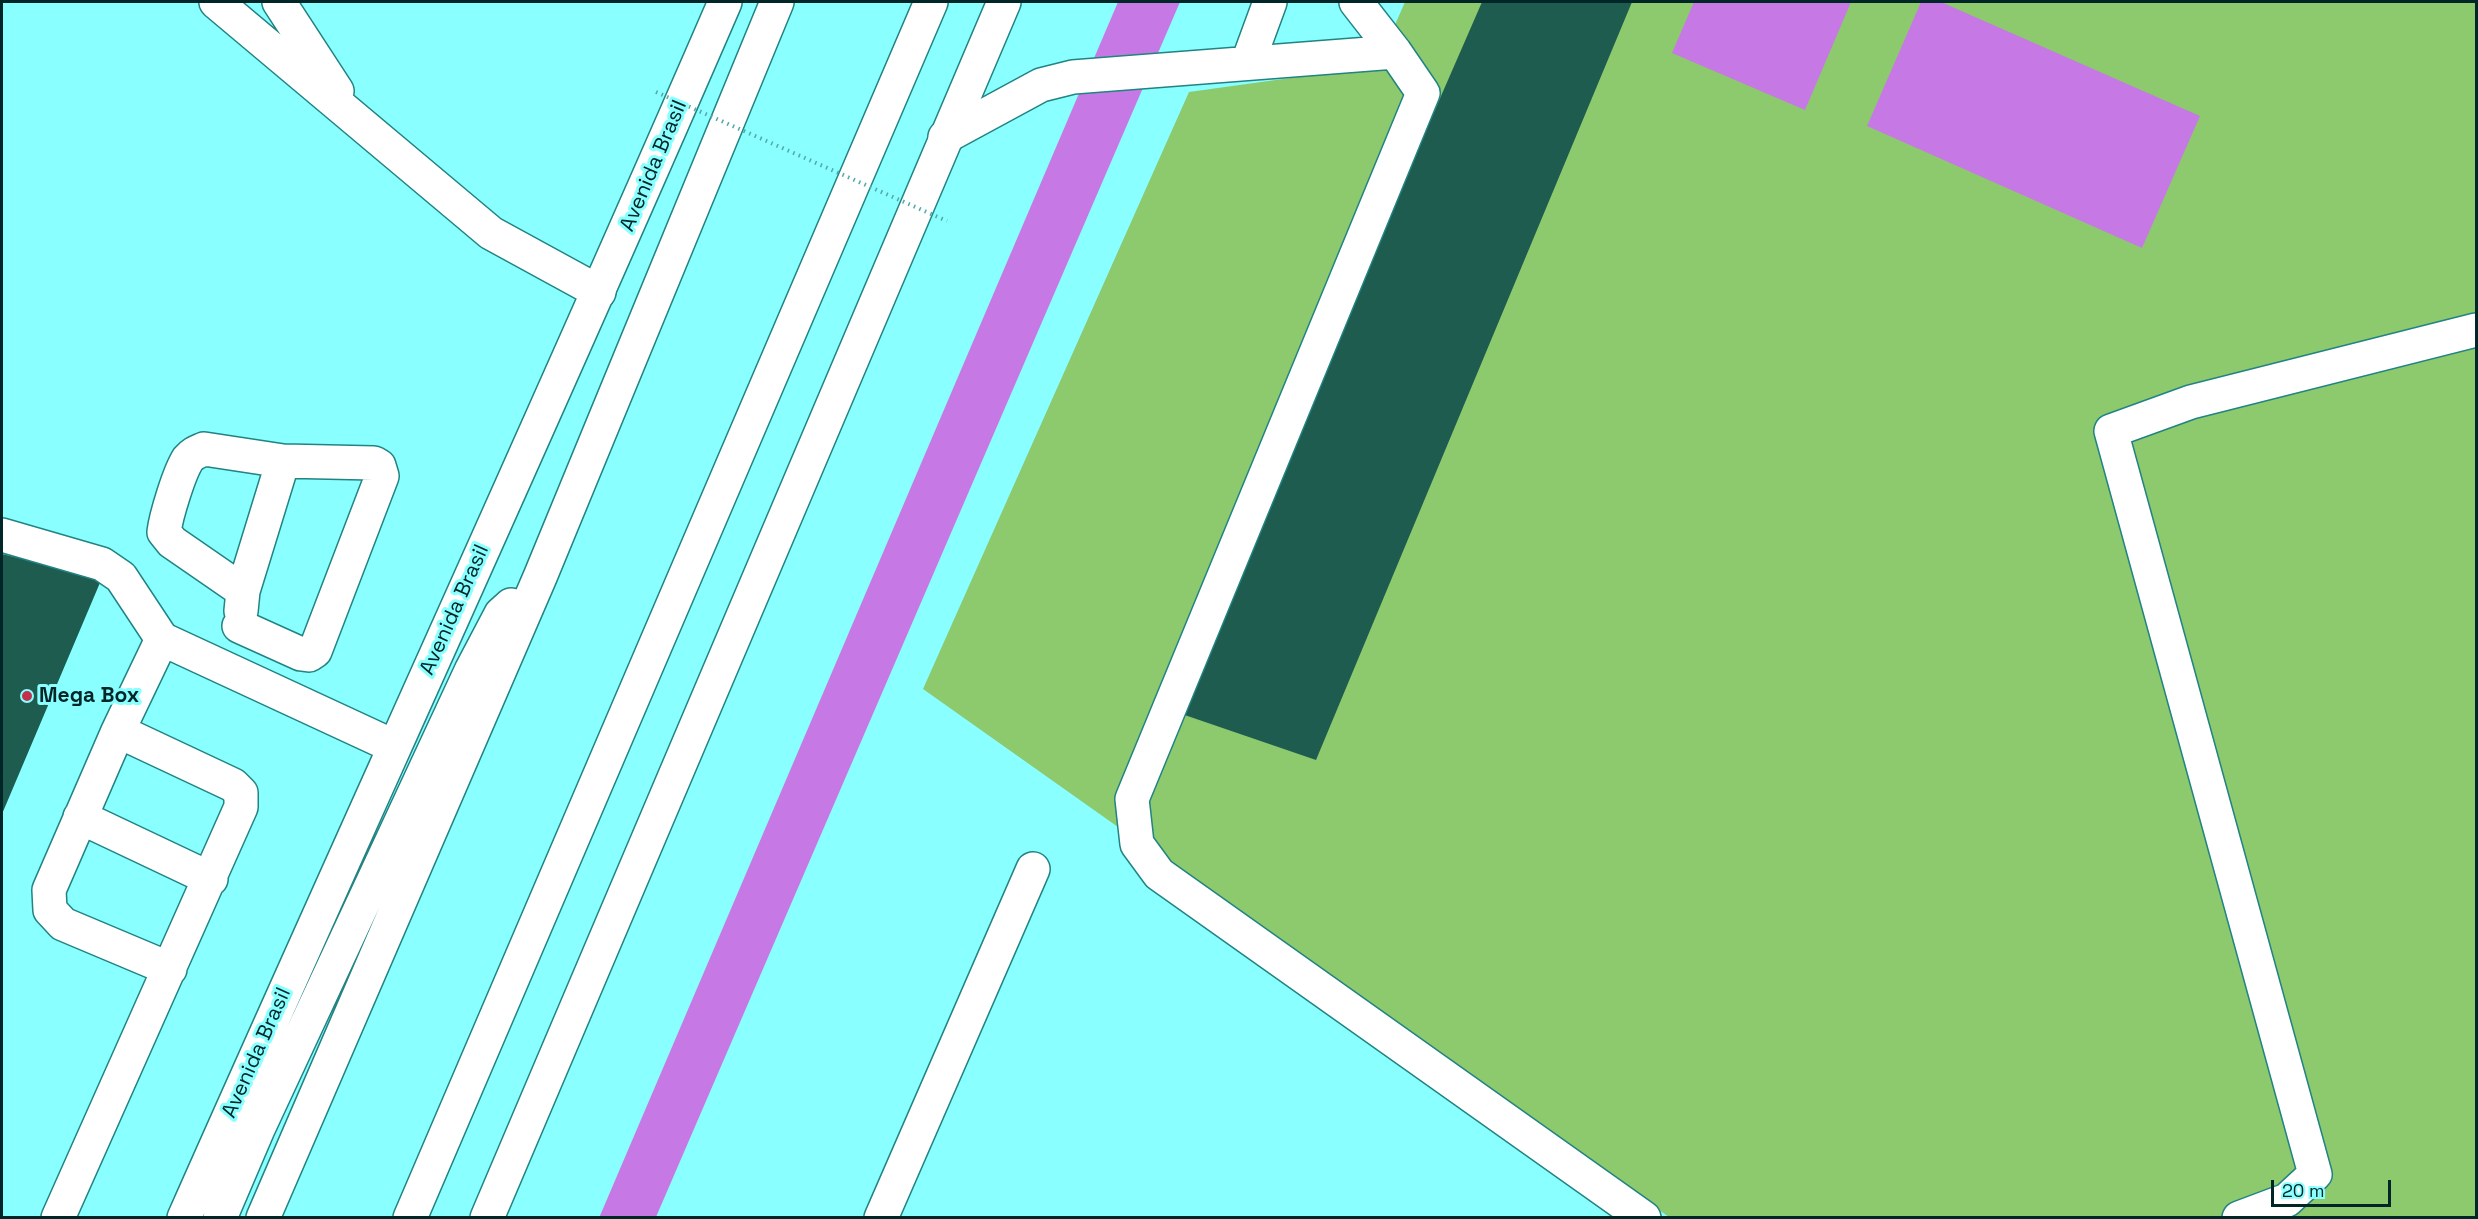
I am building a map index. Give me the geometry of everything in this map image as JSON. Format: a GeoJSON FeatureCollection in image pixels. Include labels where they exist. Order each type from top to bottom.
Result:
{"type":"FeatureCollection","features":[{"type":"Feature","properties":{"kind":"main road"},"geometry":{"type":"LineString","coordinates":[[216,2],[491,233],[599,292]]}},
{"type":"Feature","properties":{"kind":"main road"},"geometry":{"type":"LineString","coordinates":[[279,2],[356,120]]}},
{"type":"Feature","properties":{"kind":"main road","name":"Avenida Brasil"},"geometry":{"type":"LineString","coordinates":[[184,1218],[393,746],[599,292],[725,2]]}},
{"type":"Feature","properties":{"kind":"main road"},"geometry":{"type":"LineString","coordinates":[[263,1218],[540,577],[777,2]]}},
{"type":"Feature","properties":{"kind":"main road"},"geometry":{"type":"LineString","coordinates":[[410,1218],[931,2]]}},
{"type":"Feature","properties":{"kind":"main road"},"geometry":{"type":"LineString","coordinates":[[487,1218],[1004,2]]}},
{"type":"Feature","properties":{"kind":"main road"},"geometry":{"type":"LineString","coordinates":[[1248,62],[1270,2]]}},
{"type":"Feature","properties":{"kind":"main road"},"geometry":{"type":"LineString","coordinates":[[1356,2],[1423,93],[1132,799],[1137,844],[1159,874],[1644,1218]]}},
{"type":"Feature","properties":{"kind":"main road"},"geometry":{"type":"LineString","coordinates":[[945,137],[1041,86],[1073,76],[1395,52]]}},
{"type":"Feature","properties":{"kind":"main road"},"geometry":{"type":"LineString","coordinates":[[2239,1218],[2287,1200],[2315,1174],[2111,431],[2191,402],[2476,330]]}},
{"type":"Feature","properties":{"kind":"main road"},"geometry":{"type":"LineString","coordinates":[[239,626],[301,654],[315,651],[382,476],[380,466],[374,463],[284,461],[204,449],[194,453],[187,461],[165,519],[164,532],[172,542],[243,591]]}},
{"type":"Feature","properties":{"kind":"main road"},"geometry":{"type":"LineString","coordinates":[[221,666],[239,626],[243,591],[284,461]]}},
{"type":"Feature","properties":{"kind":"main road"},"geometry":{"type":"LineString","coordinates":[[2,535],[102,564],[121,577],[162,639],[393,746]]}},
{"type":"Feature","properties":{"kind":"main road"},"geometry":{"type":"LineString","coordinates":[[220,1218],[258,1129],[471,671],[501,614],[540,577]]}},
{"type":"Feature","properties":{"kind":"main road"},"geometry":{"type":"LineString","coordinates":[[162,639],[118,731],[49,890],[50,909],[63,924],[170,969]]}},
{"type":"Feature","properties":{"kind":"main road"},"geometry":{"type":"LineString","coordinates":[[58,1218],[211,879],[241,807],[241,793],[233,785],[118,731]]}},
{"type":"Feature","properties":{"kind":"main road"},"geometry":{"type":"LineString","coordinates":[[80,817],[211,879]]}},
{"type":"Feature","properties":{"kind":"main road"},"geometry":{"type":"LineString","coordinates":[[881,1218],[1033,869]]}},
{"type":"Feature","properties":{"kind":"path"},"geometry":{"type":"LineString","coordinates":[[656,92],[947,221]]}},
{"type":"Feature","properties":{"kind":"green space"},"geometry":{"type":"Polygon","coordinates":[[[1405,2],[2476,2],[2476,1217],[1669,1217],[923,689],[1189,92],[1377,66],[1405,2]]]}},
{"type":"Feature","properties":{"kind":"shaded area"},"geometry":{"type":"Polygon","coordinates":[[[1118,2],[1180,2],[656,1217],[599,1218],[1118,2]]]}},
{"type":"Feature","properties":{"kind":"shaded area"},"geometry":{"type":"Polygon","coordinates":[[[1694,2],[1851,2],[1805,110],[1672,53],[1694,2]]]}},
{"type":"Feature","properties":{"kind":"shaded area"},"geometry":{"type":"Polygon","coordinates":[[[1921,2],[1941,2],[2200,116],[2142,248],[1867,126],[1921,2]]]}},
{"type":"Feature","properties":{"kind":"building"},"geometry":{"type":"Polygon","coordinates":[[[1482,2],[1632,2],[1316,760],[1173,711],[1482,2]]]}},
{"type":"Feature","properties":{"kind":"building","name":"Mega Box"},"geometry":{"type":"Polygon","coordinates":[[[2,554],[102,578],[2,814],[2,554]]]}},
{"type":"Feature","properties":{"kind":"place","name":"Mega Box"},"geometry":{"type":"Point","coordinates":[27,696]}}]}
